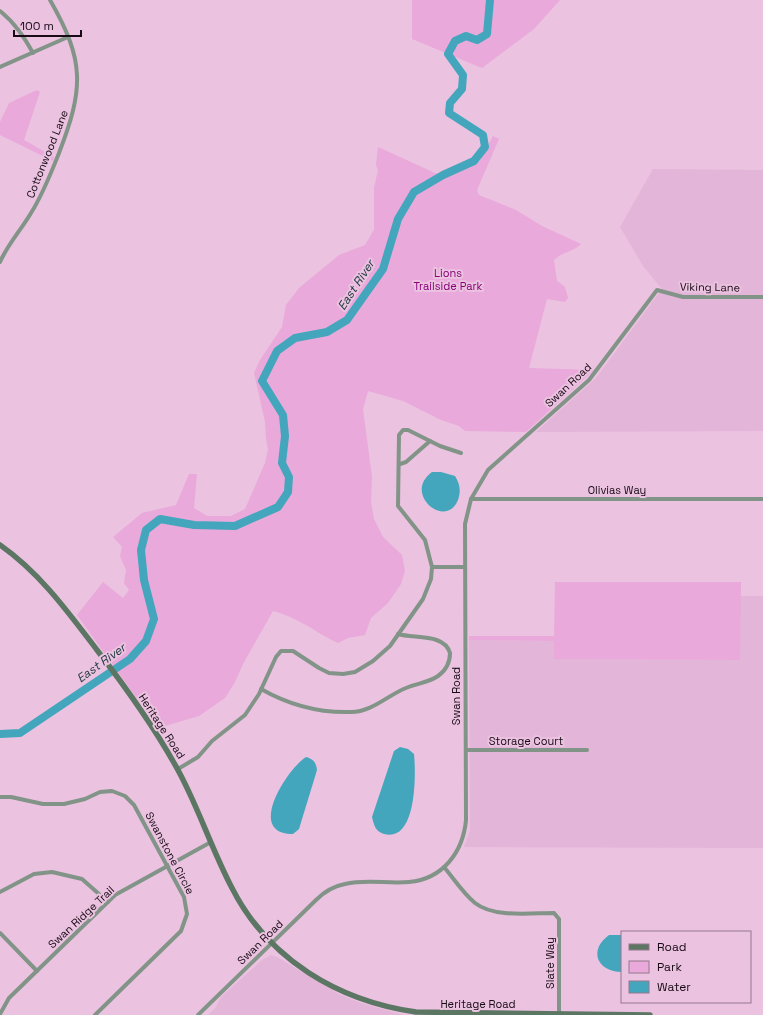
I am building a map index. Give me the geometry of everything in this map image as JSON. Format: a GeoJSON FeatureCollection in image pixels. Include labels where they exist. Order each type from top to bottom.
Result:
{"type":"FeatureCollection","features":[{"type":"Feature","properties":{"kind":"main road","name":"Heritage Road"},"geometry":{"type":"LineString","coordinates":[[0,545],[21,561],[50,591],[120,681],[162,741],[178,769],[225,874],[241,903],[272,943],[294,963],[313,976],[349,995],[380,1006],[416,1012],[467,1014],[650,1015]]}},
{"type":"Feature","properties":{"kind":"street","name":"Cottonwood Lane"},"geometry":{"type":"LineString","coordinates":[[0,262],[32,213],[45,188],[73,114],[78,87],[77,66],[68,37],[50,0]]}},
{"type":"Feature","properties":{"kind":"street"},"geometry":{"type":"LineString","coordinates":[[0,11],[18,29],[32,53]]}},
{"type":"Feature","properties":{"kind":"street"},"geometry":{"type":"LineString","coordinates":[[0,67],[68,37]]}},
{"type":"Feature","properties":{"kind":"street","name":"Viking Lane"},"geometry":{"type":"LineString","coordinates":[[657,290],[683,297],[763,297]]}},
{"type":"Feature","properties":{"kind":"street","name":"Swan Road"},"geometry":{"type":"LineString","coordinates":[[198,1015],[316,900],[335,887],[357,882],[418,881],[432,876],[444,867],[456,854],[465,832],[465,524],[471,499],[482,479],[494,464],[595,374],[657,290]]}},
{"type":"Feature","properties":{"kind":"street"},"geometry":{"type":"LineString","coordinates":[[178,769],[198,757],[212,741],[246,715],[261,689],[276,657],[283,650],[293,651],[327,672],[350,674],[364,668],[392,643],[423,599],[430,581],[432,567],[425,540],[398,506],[400,464],[399,438],[402,431],[408,430],[430,441],[461,453]]}},
{"type":"Feature","properties":{"kind":"street"},"geometry":{"type":"LineString","coordinates":[[400,464],[406,462],[430,441]]}},
{"type":"Feature","properties":{"kind":"street","name":"Olivias Way"},"geometry":{"type":"LineString","coordinates":[[471,499],[763,499]]}},
{"type":"Feature","properties":{"kind":"street"},"geometry":{"type":"LineString","coordinates":[[432,567],[465,567]]}},
{"type":"Feature","properties":{"kind":"street"},"geometry":{"type":"LineString","coordinates":[[261,689],[292,704],[332,711],[356,712],[369,708],[406,688],[431,680],[447,667],[450,653],[444,645],[423,637],[398,634]]}},
{"type":"Feature","properties":{"kind":"street","name":"Storage Court"},"geometry":{"type":"LineString","coordinates":[[466,750],[587,750]]}},
{"type":"Feature","properties":{"kind":"street","name":"Swanstone Circle"},"geometry":{"type":"LineString","coordinates":[[0,797],[53,804],[76,802],[106,791],[121,793],[134,805],[186,902],[187,914],[184,926],[177,935],[95,1015]]}},
{"type":"Feature","properties":{"kind":"street","name":"Swan Ridge Trail"},"geometry":{"type":"LineString","coordinates":[[0,1014],[9,998],[120,892],[211,842]]}},
{"type":"Feature","properties":{"kind":"street","name":"Slate Way"},"geometry":{"type":"LineString","coordinates":[[444,867],[472,900],[486,909],[497,912],[554,913],[559,919],[559,1014]]}},
{"type":"Feature","properties":{"kind":"street"},"geometry":{"type":"LineString","coordinates":[[0,892],[34,874],[52,872],[82,879],[108,902]]}},
{"type":"Feature","properties":{"kind":"street"},"geometry":{"type":"LineString","coordinates":[[0,933],[37,971]]}},
{"type":"Feature","properties":{"kind":"shaded area"},"geometry":{"type":"Polygon","coordinates":[[[653,169],[763,170],[763,431],[536,432],[596,378],[662,289],[643,266],[620,227],[653,169]]]}},
{"type":"Feature","properties":{"kind":"shaded area"},"geometry":{"type":"Polygon","coordinates":[[[740,596],[763,596],[763,848],[464,847],[470,831],[469,640],[554,641],[554,659],[740,660],[740,596]]]}},
{"type":"Feature","properties":{"kind":"shaded area"},"geometry":{"type":"Polygon","coordinates":[[[271,955],[277,957],[339,994],[361,1003],[404,1015],[208,1015],[216,1007],[221,997],[262,960],[271,955]]]}},
{"type":"Feature","properties":{"kind":"green space"},"geometry":{"type":"Polygon","coordinates":[[[412,0],[560,0],[534,29],[482,68],[412,39],[412,0]]]}},
{"type":"Feature","properties":{"kind":"green space"},"geometry":{"type":"Polygon","coordinates":[[[37,90],[40,92],[24,140],[54,157],[53,161],[0,135],[0,122],[9,103],[37,90]]]}},
{"type":"Feature","properties":{"kind":"green space","name":"Lions Trailside Park"},"geometry":{"type":"Polygon","coordinates":[[[493,136],[499,139],[477,190],[479,195],[516,210],[542,226],[581,244],[575,249],[560,255],[554,260],[557,281],[565,287],[568,298],[565,302],[547,299],[529,368],[594,370],[526,432],[465,431],[459,426],[441,420],[403,401],[368,391],[363,409],[372,477],[371,502],[374,519],[383,537],[402,555],[405,571],[401,584],[388,603],[371,618],[365,635],[348,638],[338,643],[291,617],[273,611],[225,698],[199,716],[158,728],[77,615],[103,582],[123,598],[129,590],[124,583],[126,570],[120,556],[122,547],[113,537],[142,513],[176,505],[189,474],[197,474],[194,508],[207,516],[231,516],[245,509],[265,463],[268,450],[265,422],[254,373],[260,360],[282,327],[286,305],[299,288],[339,255],[365,245],[374,230],[374,188],[378,170],[376,165],[378,147],[435,173],[449,176],[480,161],[493,136]]]}},
{"type":"Feature","properties":{"kind":"green space"},"geometry":{"type":"Polygon","coordinates":[[[555,582],[741,582],[740,660],[554,659],[554,641],[469,640],[469,636],[554,636],[555,582]]]}},
{"type":"Feature","properties":{"kind":"water"},"geometry":{"type":"Polygon","coordinates":[[[432,472],[441,472],[455,476],[457,479],[460,494],[458,500],[452,508],[445,511],[437,510],[429,506],[424,498],[422,490],[424,481],[432,472]]]}},
{"type":"Feature","properties":{"kind":"water"},"geometry":{"type":"Polygon","coordinates":[[[400,747],[408,749],[414,754],[415,776],[412,804],[409,818],[403,828],[395,834],[384,834],[381,833],[374,825],[372,817],[394,751],[400,747]]]}},
{"type":"Feature","properties":{"kind":"water"},"geometry":{"type":"Polygon","coordinates":[[[306,757],[314,762],[317,770],[299,829],[293,834],[279,831],[272,824],[271,813],[274,800],[289,774],[306,757]]]}},
{"type":"Feature","properties":{"kind":"water"},"geometry":{"type":"Polygon","coordinates":[[[609,935],[621,935],[621,972],[606,968],[598,959],[597,953],[603,941],[609,935]]]}},
{"type":"Feature","properties":{"kind":"waterway","name":"East River"},"geometry":{"type":"LineString","coordinates":[[0,734],[20,733],[130,659],[146,641],[154,619],[144,580],[141,550],[146,530],[160,519],[194,525],[235,526],[278,507],[288,492],[289,477],[282,463],[285,436],[283,415],[262,381],[277,351],[295,338],[327,332],[347,320],[383,269],[398,219],[414,192],[443,175],[474,161],[485,147],[483,135],[449,113],[450,103],[462,89],[463,75],[448,54],[455,41],[466,36],[477,40],[487,34],[490,0]]}}]}
